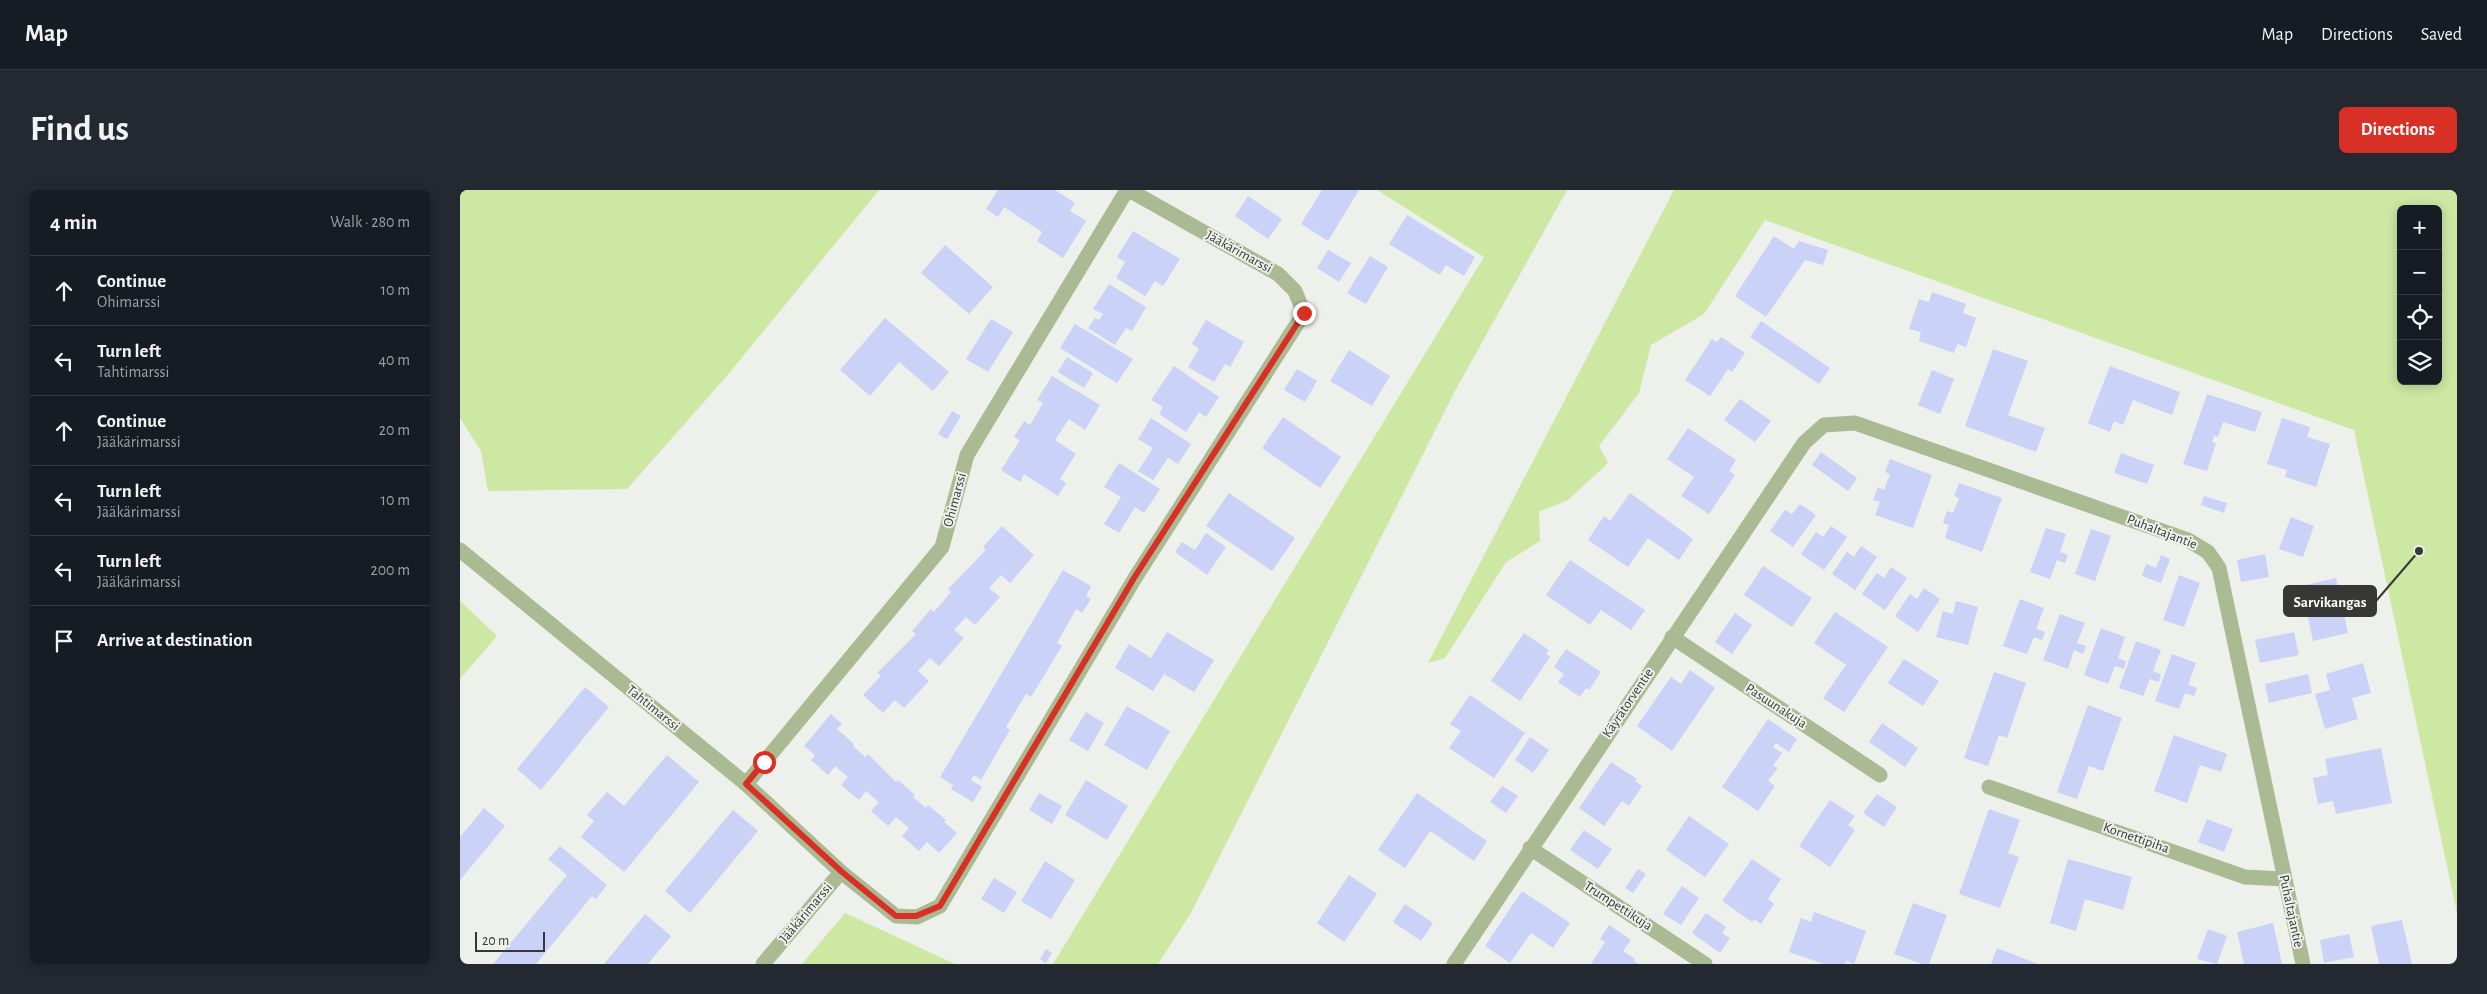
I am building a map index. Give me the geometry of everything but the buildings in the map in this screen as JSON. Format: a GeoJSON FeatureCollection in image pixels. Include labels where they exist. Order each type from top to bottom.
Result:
{"type":"FeatureCollection","features":[{"type":"Feature","properties":{"kind":"street","name":"Ohimarssi"},"geometry":{"type":"LineString","coordinates":[[746,784],[942,547],[967,455],[1128,190]]}},
{"type":"Feature","properties":{"kind":"street","name":"Jääkärimarssi"},"geometry":{"type":"LineString","coordinates":[[763,964],[842,872],[896,916],[916,916],[940,906],[1134,578],[1304,313],[1295,291],[1278,274],[1128,190]]}},
{"type":"Feature","properties":{"kind":"street","name":"Puhaltajantie"},"geometry":{"type":"LineString","coordinates":[[1804,442],[1824,425],[1855,423],[2188,540],[2208,552],[2218,568],[2303,964]]}},
{"type":"Feature","properties":{"kind":"street","name":"Käyrätorventie"},"geometry":{"type":"LineString","coordinates":[[1454,964],[1804,442]]}},
{"type":"Feature","properties":{"kind":"street","name":"Tahtimarssi"},"geometry":{"type":"LineString","coordinates":[[460,550],[746,784],[842,872]]}},
{"type":"Feature","properties":{"kind":"street","name":"Pasuunakuja"},"geometry":{"type":"LineString","coordinates":[[1672,637],[1880,775]]}},
{"type":"Feature","properties":{"kind":"street","name":"Kornettipiha"},"geometry":{"type":"LineString","coordinates":[[1989,787],[2244,877],[2284,879]]}},
{"type":"Feature","properties":{"kind":"street","name":"Trumpettikuja"},"geometry":{"type":"LineString","coordinates":[[1530,848],[1705,964]]}},
{"type":"Feature","properties":{"kind":"green space"},"geometry":{"type":"Polygon","coordinates":[[[460,190],[879,190],[726,377],[627,489],[488,491],[481,451],[460,418],[460,190]]]}},
{"type":"Feature","properties":{"kind":"green space"},"geometry":{"type":"Polygon","coordinates":[[[1377,190],[1567,190],[1455,391],[1191,913],[1158,964],[1053,964],[1484,257],[1377,190]]]}},
{"type":"Feature","properties":{"kind":"green space"},"geometry":{"type":"Polygon","coordinates":[[[1674,190],[2457,190],[2457,913],[2354,430],[1765,220],[1704,314],[1651,345],[1639,393],[1599,446],[1608,463],[1568,500],[1539,512],[1540,541],[1506,562],[1445,658],[1428,663],[1674,190]]]}},
{"type":"Feature","properties":{"kind":"green space"},"geometry":{"type":"Polygon","coordinates":[[[460,601],[497,636],[460,679],[460,601]]]}},
{"type":"Feature","properties":{"kind":"green space"},"geometry":{"type":"Polygon","coordinates":[[[845,913],[955,964],[802,964],[845,913]]]}},
{"type":"Feature","properties":{"kind":"place","name":"Sarvikangas"},"geometry":{"type":"Point","coordinates":[2419,551]}},
{"type":"Feature","properties":{"kind":"route"},"geometry":{"type":"LineString","coordinates":[[764,762],[746,784],[842,872],[896,916],[916,916],[940,906],[1134,578],[1304,313]]}}]}
